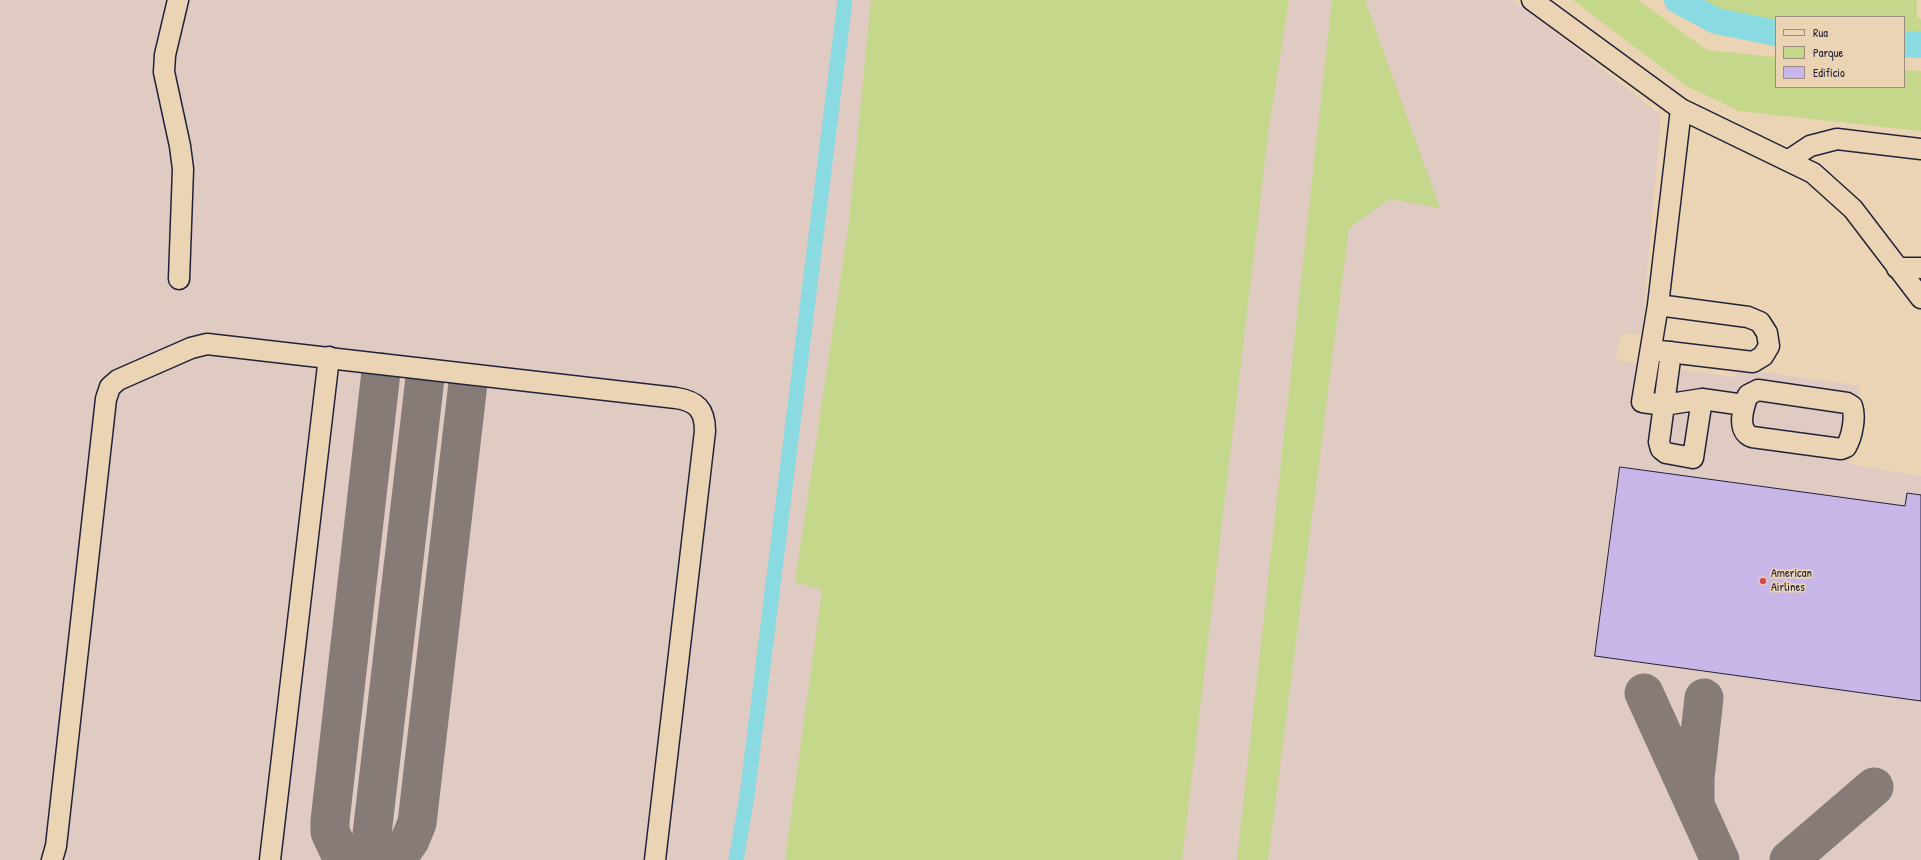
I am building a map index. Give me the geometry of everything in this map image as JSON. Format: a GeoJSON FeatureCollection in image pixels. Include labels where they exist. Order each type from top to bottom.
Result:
{"type":"FeatureCollection","features":[{"type":"Feature","properties":{"kind":"street"},"geometry":{"type":"LineString","coordinates":[[178,0],[165,55],[164,72],[180,146],[183,169],[179,279]]}},
{"type":"Feature","properties":{"kind":"street"},"geometry":{"type":"LineString","coordinates":[[1532,0],[1681,109],[1789,160],[1813,173],[1853,209],[1921,298]]}},
{"type":"Feature","properties":{"kind":"street"},"geometry":{"type":"LineString","coordinates":[[1681,109],[1658,305],[1664,405],[1659,442],[1661,449],[1666,453],[1693,458],[1702,399]]}},
{"type":"Feature","properties":{"kind":"street"},"geometry":{"type":"LineString","coordinates":[[1789,160],[1810,146],[1837,139],[1921,148]]}},
{"type":"Feature","properties":{"kind":"street"},"geometry":{"type":"LineString","coordinates":[[1897,268],[1921,268]]}},
{"type":"Feature","properties":{"kind":"street"},"geometry":{"type":"LineString","coordinates":[[1658,305],[1748,317],[1760,322],[1767,333],[1769,346],[1763,356],[1753,362],[1661,351]]}},
{"type":"Feature","properties":{"kind":"street"},"geometry":{"type":"LineString","coordinates":[[52,860],[56,838],[106,399],[110,387],[118,380],[142,368],[191,348],[207,344],[686,399],[695,404],[702,412],[705,420],[705,430],[654,860]]}},
{"type":"Feature","properties":{"kind":"street"},"geometry":{"type":"LineString","coordinates":[[1661,351],[1642,402],[1664,405],[1702,399],[1744,405]]}},
{"type":"Feature","properties":{"kind":"street"},"geometry":{"type":"LineString","coordinates":[[270,860],[329,357]]}},
{"type":"Feature","properties":{"kind":"street"},"geometry":{"type":"LineString","coordinates":[[1758,390],[1847,403],[1852,406],[1854,412],[1849,442],[1846,448],[1841,449],[1752,437],[1746,434],[1742,429],[1744,405],[1748,395],[1758,390]]}},
{"type":"Feature","properties":{"kind":"shaded area"},"geometry":{"type":"Polygon","coordinates":[[[0,0],[1513,0],[1661,115],[1642,333],[1620,335],[1616,360],[1736,377],[1737,368],[1860,386],[1849,464],[1921,476],[1921,860],[0,860],[0,0]]]}},
{"type":"Feature","properties":{"kind":"green space"},"geometry":{"type":"Polygon","coordinates":[[[871,0],[1289,0],[1269,127],[1182,860],[785,860],[822,590],[795,582],[849,222],[871,0]]]}},
{"type":"Feature","properties":{"kind":"green space"},"geometry":{"type":"Polygon","coordinates":[[[1332,0],[1365,0],[1440,208],[1390,199],[1349,228],[1268,860],[1237,860],[1332,0]]]}},
{"type":"Feature","properties":{"kind":"green space"},"geometry":{"type":"Polygon","coordinates":[[[1573,0],[1638,0],[1707,50],[1775,57],[1775,88],[1905,88],[1905,70],[1921,71],[1921,131],[1739,111],[1686,86],[1573,0]]]}},
{"type":"Feature","properties":{"kind":"green space"},"geometry":{"type":"Polygon","coordinates":[[[1688,0],[1917,0],[1917,18],[1921,19],[1921,35],[1905,33],[1905,16],[1775,16],[1775,25],[1688,0]]]}},
{"type":"Feature","properties":{"kind":"building","name":"American Airlines"},"geometry":{"type":"Polygon","coordinates":[[[1620,467],[1905,506],[1907,493],[1921,495],[1921,701],[1595,656],[1620,467]]]}},
{"type":"Feature","properties":{"kind":"waterway"},"geometry":{"type":"LineString","coordinates":[[736,860],[747,796],[845,0]]}},
{"type":"Feature","properties":{"kind":"waterway"},"geometry":{"type":"LineString","coordinates":[[1677,0],[1716,21],[1775,33]]}},
{"type":"Feature","properties":{"kind":"waterway"},"geometry":{"type":"LineString","coordinates":[[1905,44],[1921,45]]}},
{"type":"Feature","properties":{"kind":"taxiway"},"geometry":{"type":"LineString","coordinates":[[343,860],[330,832],[330,821],[381,372]]}},
{"type":"Feature","properties":{"kind":"taxiway"},"geometry":{"type":"LineString","coordinates":[[369,860],[425,378]]}},
{"type":"Feature","properties":{"kind":"taxiway"},"geometry":{"type":"LineString","coordinates":[[396,860],[410,840],[417,823],[468,383]]}},
{"type":"Feature","properties":{"kind":"taxiway"},"geometry":{"type":"LineString","coordinates":[[1644,693],[1720,860]]}},
{"type":"Feature","properties":{"kind":"taxiway"},"geometry":{"type":"LineString","coordinates":[[1695,800],[1695,778],[1704,698]]}},
{"type":"Feature","properties":{"kind":"taxiway"},"geometry":{"type":"LineString","coordinates":[[1789,860],[1874,787]]}},
{"type":"Feature","properties":{"kind":"place","name":"American Airlines"},"geometry":{"type":"Point","coordinates":[1763,581]}}]}
